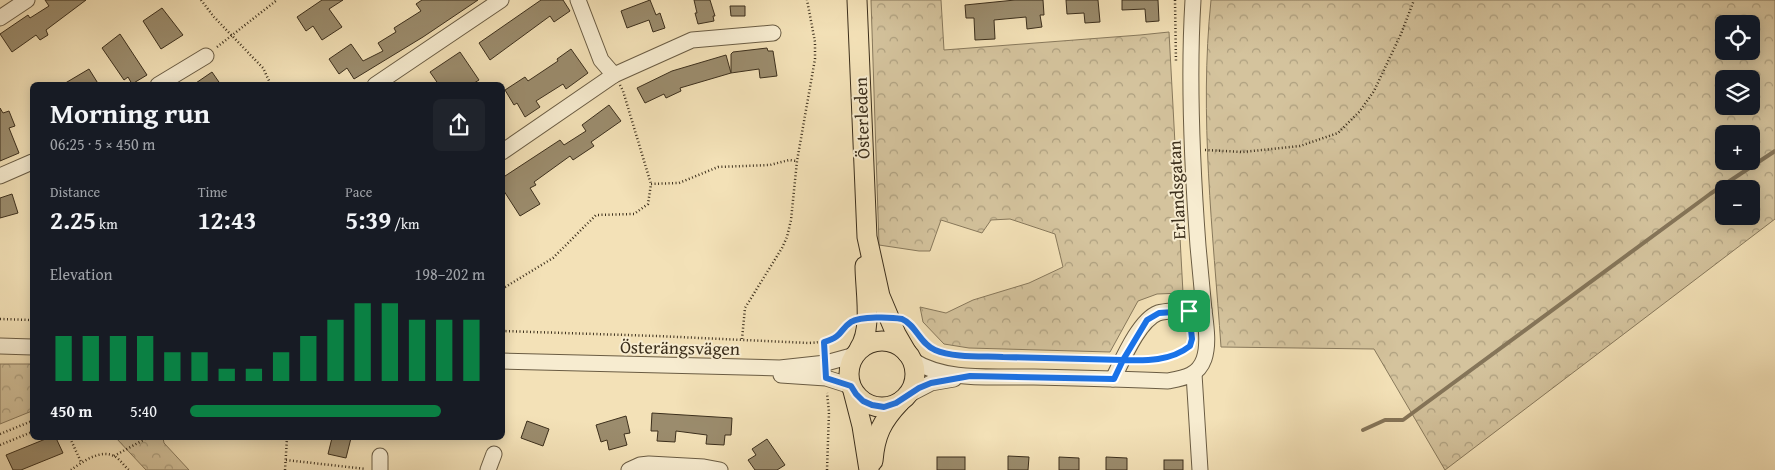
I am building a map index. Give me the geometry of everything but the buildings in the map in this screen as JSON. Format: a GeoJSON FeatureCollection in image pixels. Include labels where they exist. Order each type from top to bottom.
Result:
{"type":"FeatureCollection","features":[{"type":"Feature","properties":{"kind":"main road","name":"Österleden"},"geometry":{"type":"LineString","coordinates":[[857,0],[868,237],[865,281],[867,319],[864,342],[850,363],[849,372],[871,470]]}},
{"type":"Feature","properties":{"kind":"main road","name":"Österleden"},"geometry":{"type":"LineString","coordinates":[[868,237],[879,290],[889,318],[909,357],[915,376],[912,387],[882,424],[871,470]]}},
{"type":"Feature","properties":{"kind":"main road"},"geometry":{"type":"LineString","coordinates":[[857,352],[870,343],[881,341],[898,345],[909,357]]}},
{"type":"Feature","properties":{"kind":"main road"},"geometry":{"type":"LineString","coordinates":[[852,388],[863,401],[878,407],[890,406],[904,398]]}},
{"type":"Feature","properties":{"kind":"street"},"geometry":{"type":"LineString","coordinates":[[0,18],[27,0]]}},
{"type":"Feature","properties":{"kind":"street"},"geometry":{"type":"LineString","coordinates":[[379,82],[502,0]]}},
{"type":"Feature","properties":{"kind":"street"},"geometry":{"type":"LineString","coordinates":[[578,0],[601,60],[614,75]]}},
{"type":"Feature","properties":{"kind":"street","name":"Erlandsgatan"},"geometry":{"type":"LineString","coordinates":[[1193,0],[1191,29],[1192,108],[1198,245],[1197,310],[1207,338],[1205,358],[1200,368],[1194,374]]}},
{"type":"Feature","properties":{"kind":"street"},"geometry":{"type":"LineString","coordinates":[[505,150],[614,75],[692,40],[773,33]]}},
{"type":"Feature","properties":{"kind":"street"},"geometry":{"type":"LineString","coordinates":[[163,82],[206,56]]}},
{"type":"Feature","properties":{"kind":"street"},"geometry":{"type":"LineString","coordinates":[[0,176],[30,163]]}},
{"type":"Feature","properties":{"kind":"street"},"geometry":{"type":"LineString","coordinates":[[1114,379],[1147,320],[1159,313],[1197,310]]}},
{"type":"Feature","properties":{"kind":"street"},"geometry":{"type":"LineString","coordinates":[[0,346],[30,347]]}},
{"type":"Feature","properties":{"kind":"street","name":"Österängsvägen"},"geometry":{"type":"LineString","coordinates":[[505,368],[780,375],[826,370],[857,352]]}},
{"type":"Feature","properties":{"kind":"street"},"geometry":{"type":"LineString","coordinates":[[0,354],[30,355]]}},
{"type":"Feature","properties":{"kind":"street"},"geometry":{"type":"LineString","coordinates":[[909,357],[923,367],[935,372],[970,376],[1168,381],[1194,374],[1200,470]]}},
{"type":"Feature","properties":{"kind":"street","name":"Österängsvägen"},"geometry":{"type":"LineString","coordinates":[[505,361],[826,370],[852,388]]}},
{"type":"Feature","properties":{"kind":"street"},"geometry":{"type":"LineString","coordinates":[[904,398],[931,383],[970,376]]}},
{"type":"Feature","properties":{"kind":"street"},"geometry":{"type":"LineString","coordinates":[[488,470],[494,454]]}},
{"type":"Feature","properties":{"kind":"street"},"geometry":{"type":"LineString","coordinates":[[629,470],[640,465],[662,464],[720,470]]}},
{"type":"Feature","properties":{"kind":"path"},"geometry":{"type":"LineString","coordinates":[[201,0],[214,17],[264,68],[270,82]]}},
{"type":"Feature","properties":{"kind":"path"},"geometry":{"type":"LineString","coordinates":[[206,56],[277,0]]}},
{"type":"Feature","properties":{"kind":"path"},"geometry":{"type":"LineString","coordinates":[[742,339],[745,308],[782,248],[791,220],[797,160],[815,59],[815,42],[807,0]]}},
{"type":"Feature","properties":{"kind":"path"},"geometry":{"type":"LineString","coordinates":[[1176,0],[1176,69]]}},
{"type":"Feature","properties":{"kind":"path"},"geometry":{"type":"LineString","coordinates":[[1194,150],[1208,149],[1243,152],[1300,146],[1338,133],[1360,111],[1374,91],[1401,34],[1414,0]]}},
{"type":"Feature","properties":{"kind":"path"},"geometry":{"type":"LineString","coordinates":[[505,287],[553,258],[596,215],[634,214],[648,204],[651,184],[624,91],[614,75]]}},
{"type":"Feature","properties":{"kind":"path"},"geometry":{"type":"LineString","coordinates":[[651,184],[679,184],[718,167],[770,165],[797,160]]}},
{"type":"Feature","properties":{"kind":"path"},"geometry":{"type":"LineString","coordinates":[[889,318],[902,319],[907,322],[927,346],[945,353],[986,356],[1156,360],[1190,346],[1197,310]]}},
{"type":"Feature","properties":{"kind":"path"},"geometry":{"type":"LineString","coordinates":[[505,332],[742,339],[794,343],[824,342],[837,338],[852,321],[861,318],[867,319]]}},
{"type":"Feature","properties":{"kind":"path"},"geometry":{"type":"LineString","coordinates":[[0,319],[30,320]]}},
{"type":"Feature","properties":{"kind":"path"},"geometry":{"type":"LineString","coordinates":[[824,342],[829,412],[827,470]]}},
{"type":"Feature","properties":{"kind":"path"},"geometry":{"type":"LineString","coordinates":[[0,434],[30,422]]}},
{"type":"Feature","properties":{"kind":"path"},"geometry":{"type":"LineString","coordinates":[[0,445],[30,433]]}},
{"type":"Feature","properties":{"kind":"path"},"geometry":{"type":"LineString","coordinates":[[71,440],[81,462]]}},
{"type":"Feature","properties":{"kind":"path"},"geometry":{"type":"LineString","coordinates":[[114,456],[143,440]]}},
{"type":"Feature","properties":{"kind":"path"},"geometry":{"type":"LineString","coordinates":[[285,470],[287,440]]}},
{"type":"Feature","properties":{"kind":"path"},"geometry":{"type":"LineString","coordinates":[[71,470],[81,462],[102,454],[114,456],[129,470]]}},
{"type":"Feature","properties":{"kind":"path"},"geometry":{"type":"LineString","coordinates":[[286,460],[376,465]]}},
{"type":"Feature","properties":{"kind":"green space"},"geometry":{"type":"Polygon","coordinates":[[[871,0],[941,0],[944,50],[1169,32],[1183,293],[1157,294],[1138,301],[1110,352],[969,348],[944,344],[923,322],[920,307],[946,313],[973,300],[1029,283],[1063,267],[1055,234],[1010,219],[991,220],[982,233],[941,220],[930,251],[879,245],[871,0]]]}},
{"type":"Feature","properties":{"kind":"green space"},"geometry":{"type":"Polygon","coordinates":[[[1211,0],[1775,0],[1775,219],[1445,470],[1374,349],[1221,347],[1208,174],[1206,87],[1211,0]]]}},
{"type":"Feature","properties":{"kind":"green space"},"geometry":{"type":"Polygon","coordinates":[[[0,364],[30,364],[30,412],[0,424],[0,364]]]}},
{"type":"Feature","properties":{"kind":"green space"},"geometry":{"type":"Polygon","coordinates":[[[118,440],[163,440],[189,470],[146,470],[118,440]]]}},
{"type":"Feature","properties":{"kind":"waterway"},"geometry":{"type":"LineString","coordinates":[[1363,430],[1385,420],[1403,420],[1710,194],[1775,151]]}},
{"type":"Feature","properties":{"kind":"route"},"geometry":{"type":"LineString","coordinates":[[1189,311],[1159,313],[1147,320],[1123,360],[954,355],[936,351],[927,346],[912,327],[902,319],[861,318],[852,321],[837,338],[824,342],[826,378],[851,386],[859,398],[878,407],[890,406],[919,388],[931,383],[970,376],[1114,379],[1123,360],[1156,360],[1190,346],[1192,339],[1189,311]]}}]}
